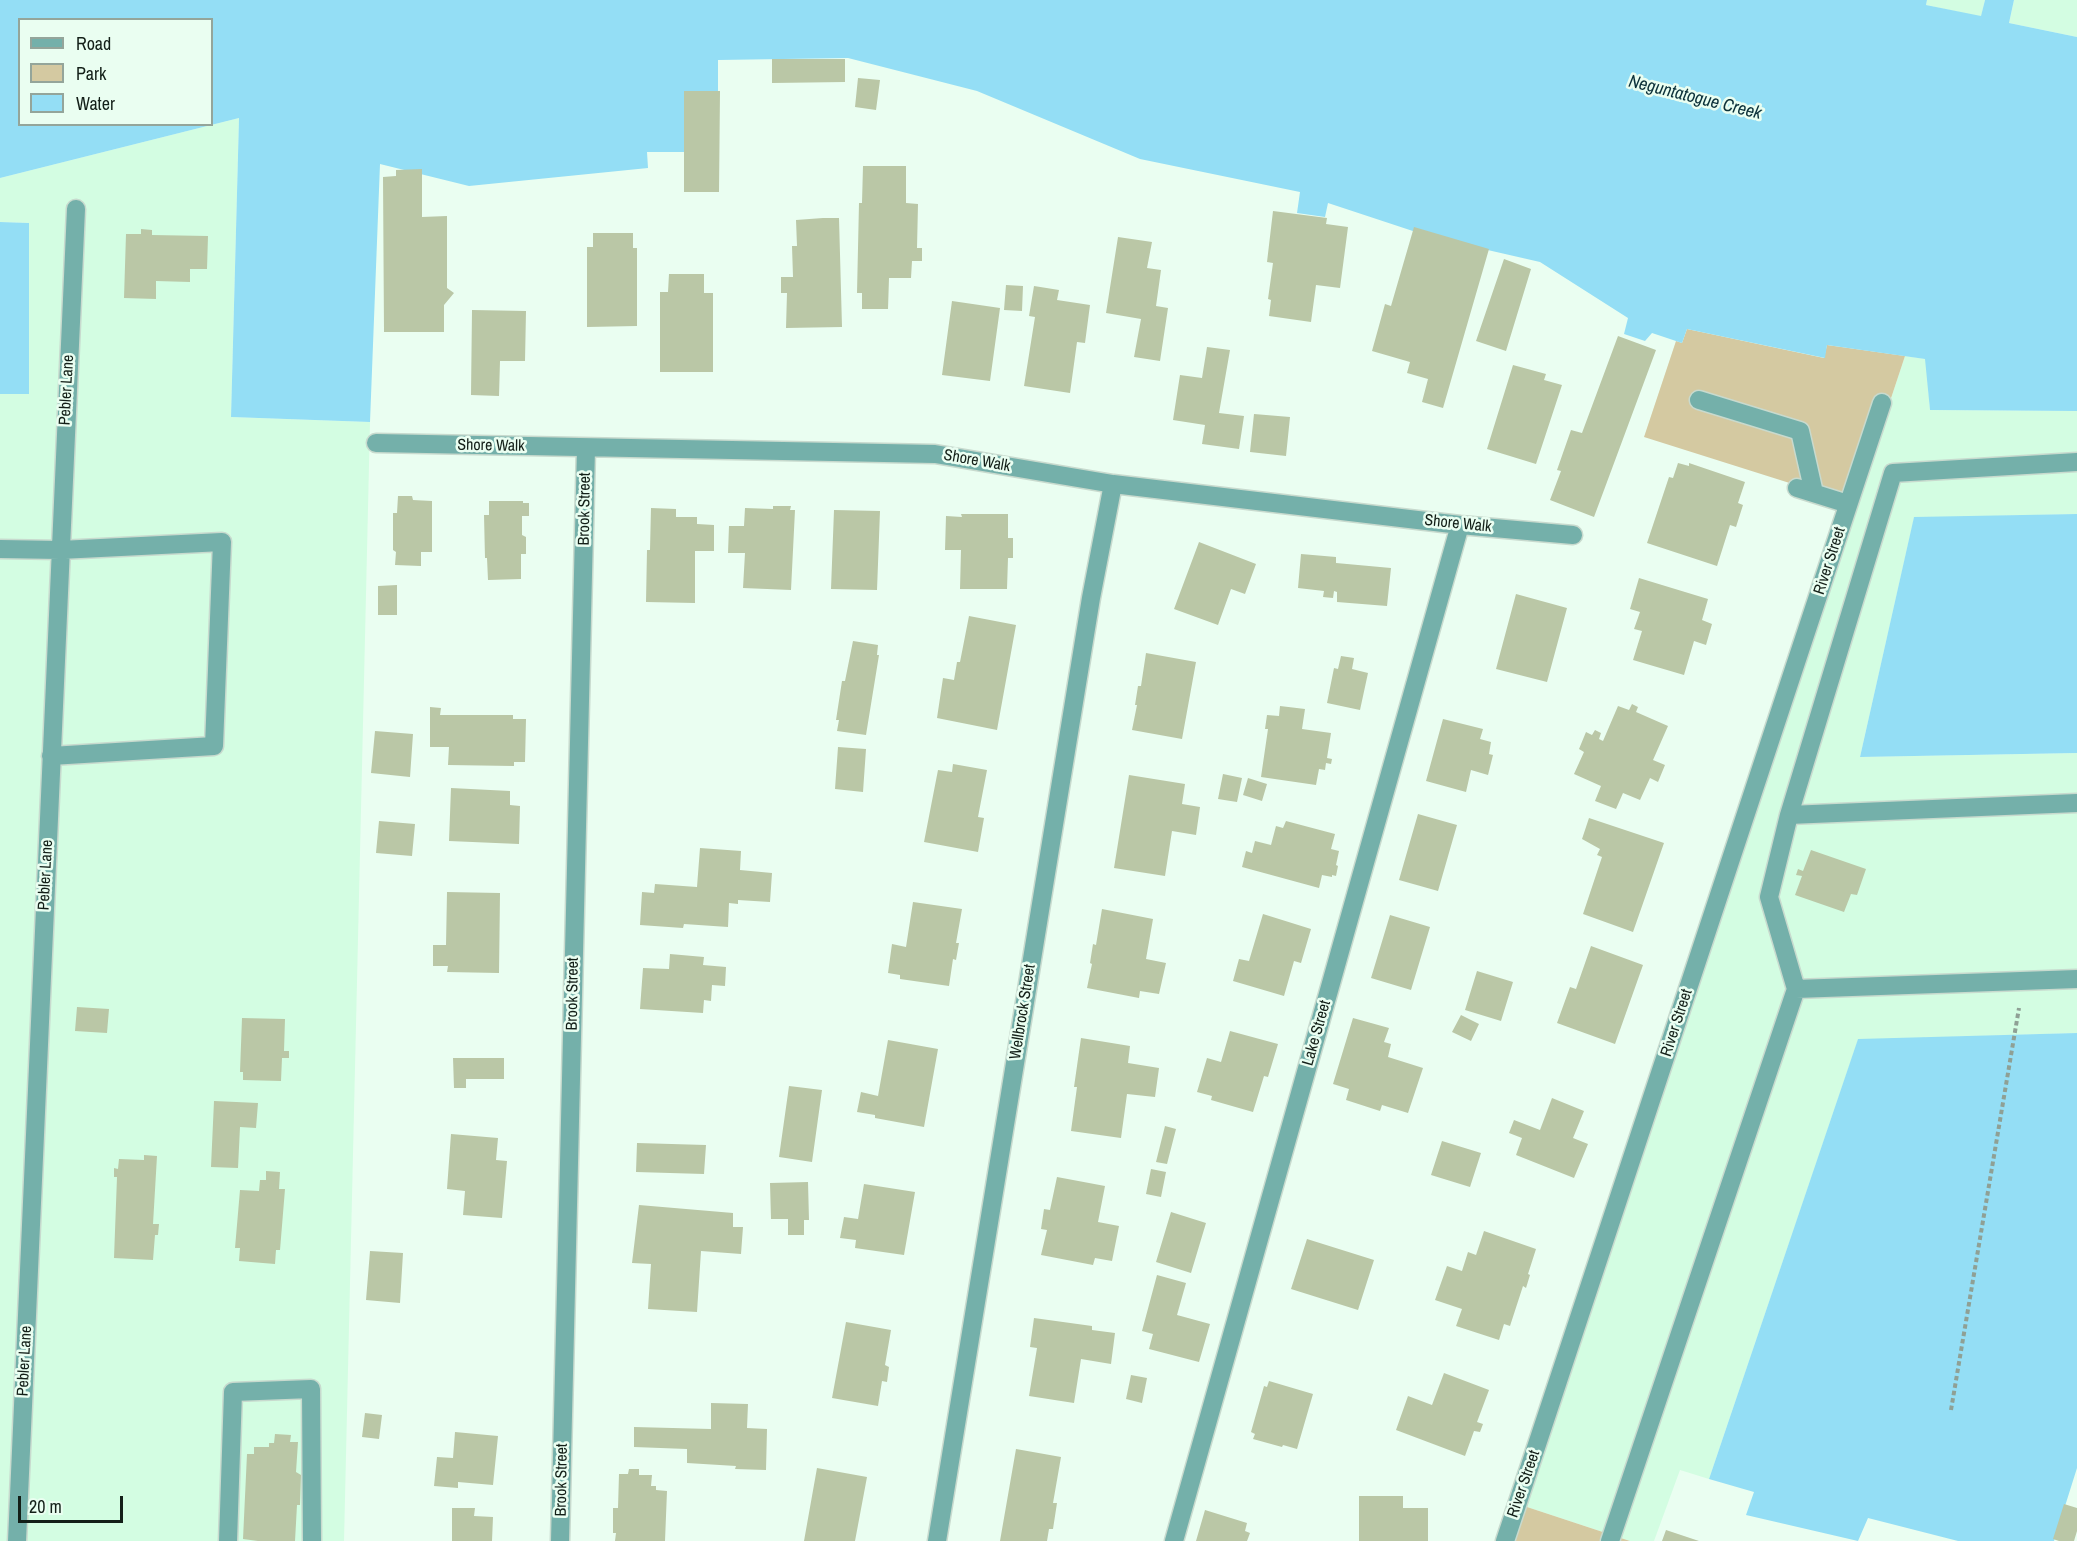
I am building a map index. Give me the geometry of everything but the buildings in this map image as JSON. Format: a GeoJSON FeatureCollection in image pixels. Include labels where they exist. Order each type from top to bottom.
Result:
{"type":"FeatureCollection","features":[{"type":"Feature","properties":{"kind":"street","name":"Pebler Lane"},"geometry":{"type":"LineString","coordinates":[[17,1541],[76,209]]}},
{"type":"Feature","properties":{"kind":"street"},"geometry":{"type":"LineString","coordinates":[[1698,400],[1800,431],[1806,490],[1848,504]]}},
{"type":"Feature","properties":{"kind":"street","name":"River Street"},"geometry":{"type":"LineString","coordinates":[[1504,1541],[1882,403]]}},
{"type":"Feature","properties":{"kind":"street","name":"Shore Walk"},"geometry":{"type":"LineString","coordinates":[[376,443],[935,454],[1113,484],[1460,525],[1573,535]]}},
{"type":"Feature","properties":{"kind":"street","name":"Brook Street"},"geometry":{"type":"LineString","coordinates":[[561,1541],[586,448]]}},
{"type":"Feature","properties":{"kind":"street"},"geometry":{"type":"LineString","coordinates":[[1610,1541],[1796,988],[1768,897],[1789,815],[1893,473],[2077,462]]}},
{"type":"Feature","properties":{"kind":"street","name":"Wellbrock Street"},"geometry":{"type":"LineString","coordinates":[[937,1541],[1091,598],[1113,484]]}},
{"type":"Feature","properties":{"kind":"street","name":"Lake Street"},"geometry":{"type":"LineString","coordinates":[[1174,1541],[1460,525]]}},
{"type":"Feature","properties":{"kind":"street"},"geometry":{"type":"LineString","coordinates":[[0,549],[60,550],[222,542],[214,746],[51,756]]}},
{"type":"Feature","properties":{"kind":"street"},"geometry":{"type":"LineString","coordinates":[[1789,815],[2077,803]]}},
{"type":"Feature","properties":{"kind":"street"},"geometry":{"type":"LineString","coordinates":[[1796,988],[2077,979]]}},
{"type":"Feature","properties":{"kind":"street"},"geometry":{"type":"LineString","coordinates":[[228,1541],[233,1392],[311,1389],[312,1541]]}},
{"type":"Feature","properties":{"kind":"path"},"geometry":{"type":"LineString","coordinates":[[1951,1410],[2016,1027]]}},
{"type":"Feature","properties":{"kind":"shaded area"},"geometry":{"type":"Polygon","coordinates":[[[1927,0],[1985,0],[1981,17],[1926,5],[1927,0]]]}},
{"type":"Feature","properties":{"kind":"shaded area"},"geometry":{"type":"Polygon","coordinates":[[[2014,0],[2077,0],[2077,37],[2009,23],[2014,0]]]}},
{"type":"Feature","properties":{"kind":"shaded area"},"geometry":{"type":"Polygon","coordinates":[[[239,118],[231,417],[370,422],[344,1541],[0,1541],[0,394],[29,393],[29,223],[0,222],[0,178],[239,118]]]}},
{"type":"Feature","properties":{"kind":"shaded area"},"geometry":{"type":"Polygon","coordinates":[[[1905,356],[1926,359],[1930,410],[2077,411],[2077,514],[1914,518],[1860,757],[2077,753],[2077,1033],[1858,1040],[1709,1479],[1680,1470],[1654,1541],[1630,1541],[1524,1506],[1905,356]]]}},
{"type":"Feature","properties":{"kind":"green space"},"geometry":{"type":"Polygon","coordinates":[[[1687,329],[1824,358],[1827,345],[1905,356],[1856,504],[1644,437],[1676,341],[1682,343],[1687,329]]]}},
{"type":"Feature","properties":{"kind":"green space"},"geometry":{"type":"Polygon","coordinates":[[[1524,1506],[1630,1541],[1512,1541],[1524,1506]]]}},
{"type":"Feature","properties":{"kind":"water","name":"Neguntatogue Creek"},"geometry":{"type":"Polygon","coordinates":[[[0,0],[1927,0],[1926,5],[1981,16],[1985,0],[2014,0],[2009,23],[2077,37],[2077,411],[1930,410],[1925,359],[1827,345],[1825,358],[1687,329],[1682,343],[1652,333],[1645,341],[1624,334],[1628,318],[1540,262],[1431,237],[1328,203],[1325,217],[1297,213],[1300,192],[1140,159],[977,91],[848,58],[718,60],[718,94],[684,152],[647,152],[648,168],[469,186],[380,164],[370,422],[231,417],[239,118],[213,125],[213,18],[18,18],[18,126],[207,126],[0,178],[0,0]]]}},
{"type":"Feature","properties":{"kind":"water"},"geometry":{"type":"Polygon","coordinates":[[[0,222],[29,223],[29,394],[0,394],[0,222]]]}},
{"type":"Feature","properties":{"kind":"water"},"geometry":{"type":"Polygon","coordinates":[[[2077,514],[2077,753],[1860,757],[1914,517],[2077,514]]]}},
{"type":"Feature","properties":{"kind":"water"},"geometry":{"type":"Polygon","coordinates":[[[2077,1033],[2077,1468],[2054,1541],[1958,1541],[1868,1518],[1858,1541],[1746,1515],[1754,1492],[1709,1479],[1858,1039],[2077,1033]]]}}]}
